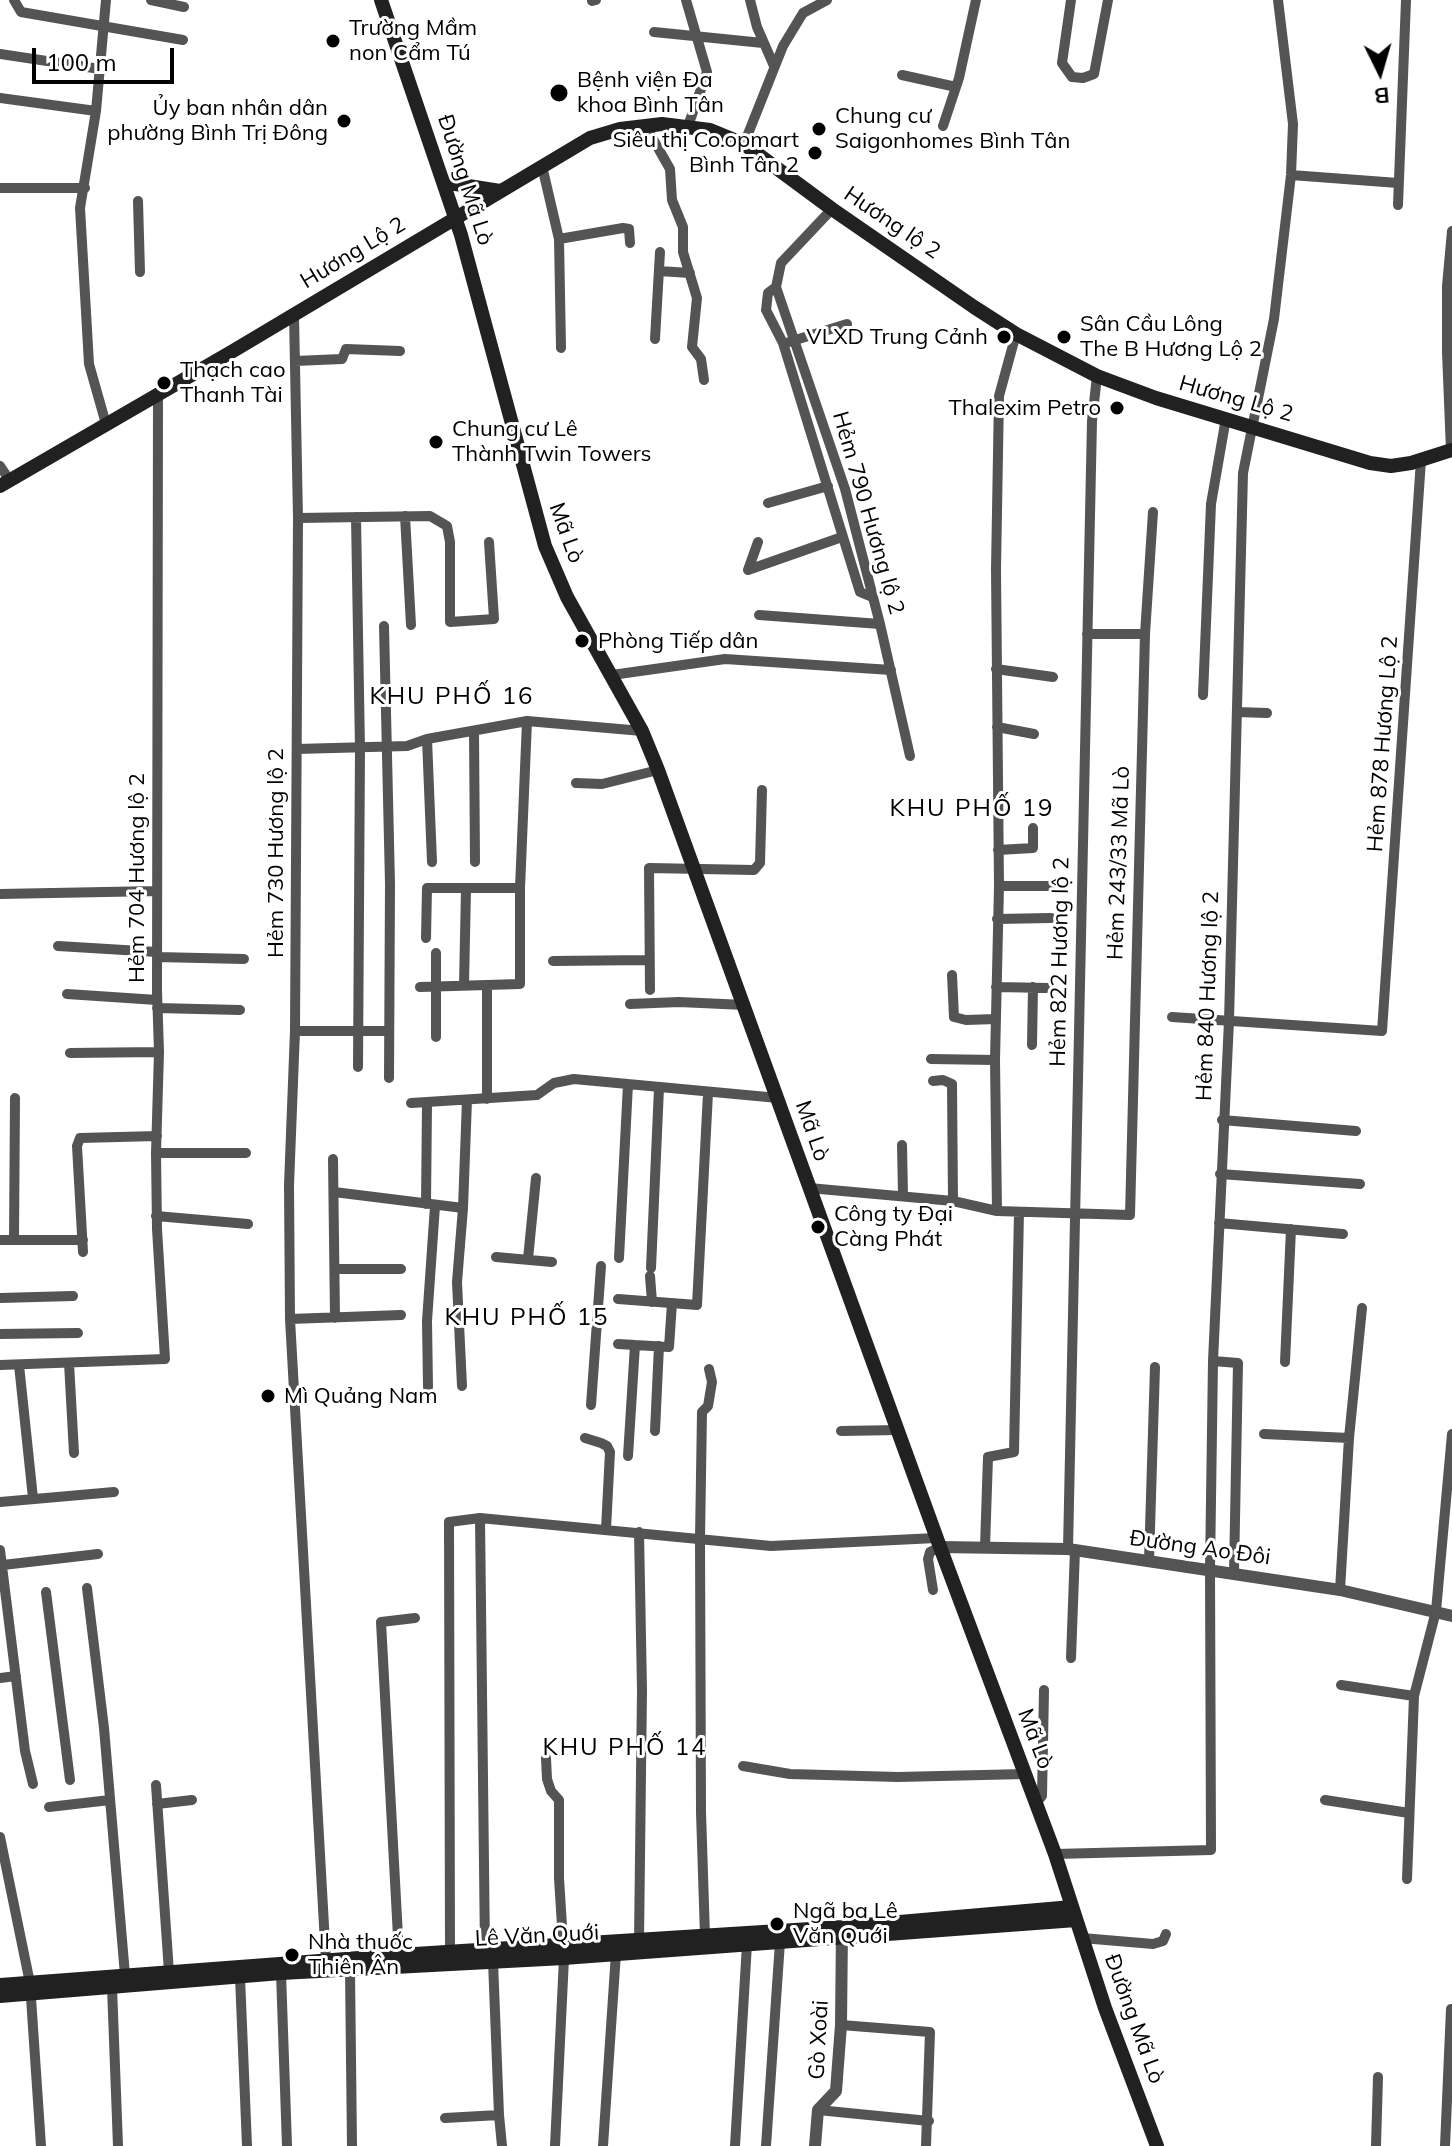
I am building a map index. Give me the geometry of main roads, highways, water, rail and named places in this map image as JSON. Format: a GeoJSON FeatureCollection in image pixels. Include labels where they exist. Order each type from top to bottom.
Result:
{"type":"FeatureCollection","features":[{"type":"Feature","properties":{"kind":"main road","name":"Đường Mã Lò"},"geometry":{"type":"LineString","coordinates":[[381,0],[455,217],[501,376]]}},
{"type":"Feature","properties":{"kind":"main road","name":"Hương Lộ 2"},"geometry":{"type":"LineString","coordinates":[[5,484],[590,138],[645,125],[688,126],[710,130],[744,144]]}},
{"type":"Feature","properties":{"kind":"main road","name":"Hương lộ 2"},"geometry":{"type":"LineString","coordinates":[[744,144],[832,209],[1016,334]]}},
{"type":"Feature","properties":{"kind":"main road"},"geometry":{"type":"LineString","coordinates":[[443,182],[500,191]]}},
{"type":"Feature","properties":{"kind":"main road","name":"Hương Lộ 2"},"geometry":{"type":"LineString","coordinates":[[1016,334],[1097,376],[1143,394],[1370,463],[1391,466],[1451,450]]}},
{"type":"Feature","properties":{"kind":"main road","name":"Mã Lò"},"geometry":{"type":"LineString","coordinates":[[501,376],[545,546],[567,597],[642,731],[658,770],[1074,1913]]}},
{"type":"Feature","properties":{"kind":"main road","name":"Đường Mã Lò"},"geometry":{"type":"LineString","coordinates":[[1074,1913],[1105,2008],[1157,2146]]}},
{"type":"Feature","properties":{"kind":"main road","name":"Lê Văn Quới"},"geometry":{"type":"LineString","coordinates":[[564,1952],[639,1941],[842,1932],[1074,1913]]}},
{"type":"Feature","properties":{"kind":"main road","name":"Lê Văn Quới"},"geometry":{"type":"LineString","coordinates":[[0,1996],[31,1988],[125,1975],[350,1970],[423,1960],[564,1952],[616,1953],[780,1942],[842,1932]]}},
{"type":"Feature","properties":{"kind":"main road","name":"Lê Văn Quới"},"geometry":{"type":"LineString","coordinates":[[0,1985],[31,1988],[112,1987],[326,1961],[399,1955],[423,1960],[450,1952],[489,1956]]}},
{"type":"Feature","properties":{"kind":"place","name":"Trường Mầm non Cẩm Tú"},"geometry":{"type":"Point","coordinates":[333,41]}},
{"type":"Feature","properties":{"kind":"place","name":"Bệnh viện Đa khoa Bình Tân"},"geometry":{"type":"Point","coordinates":[559,93]}},
{"type":"Feature","properties":{"kind":"place","name":"Ủy ban nhân dân phường Bình Trị Đông"},"geometry":{"type":"Point","coordinates":[344,121]}},
{"type":"Feature","properties":{"kind":"place","name":"Chung cư Saigonhomes Bình Tân"},"geometry":{"type":"Point","coordinates":[819,129]}},
{"type":"Feature","properties":{"kind":"place","name":"Siêu thị Co.opmart Bình Tân 2"},"geometry":{"type":"Point","coordinates":[815,153]}},
{"type":"Feature","properties":{"kind":"place","name":"VLXD Trung Cảnh"},"geometry":{"type":"Point","coordinates":[1004,337]}},
{"type":"Feature","properties":{"kind":"place","name":"Sân Cầu Lông The B Hương Lộ 2"},"geometry":{"type":"Point","coordinates":[1064,337]}},
{"type":"Feature","properties":{"kind":"place","name":"Thạch cao Thanh Tài"},"geometry":{"type":"Point","coordinates":[164,383]}},
{"type":"Feature","properties":{"kind":"place","name":"Thalexim Petro"},"geometry":{"type":"Point","coordinates":[1117,408]}},
{"type":"Feature","properties":{"kind":"place","name":"Chung cư Lê Thành Twin Towers"},"geometry":{"type":"Point","coordinates":[436,442]}},
{"type":"Feature","properties":{"kind":"place","name":"Phòng Tiếp dân"},"geometry":{"type":"Point","coordinates":[582,641]}},
{"type":"Feature","properties":{"kind":"place","name":"Công ty Đại Càng Phát"},"geometry":{"type":"Point","coordinates":[818,1227]}},
{"type":"Feature","properties":{"kind":"place","name":"Mì Quảng Nam"},"geometry":{"type":"Point","coordinates":[268,1396]}},
{"type":"Feature","properties":{"kind":"place","name":"Ngã ba Lê Văn Quới"},"geometry":{"type":"Point","coordinates":[777,1924]}},
{"type":"Feature","properties":{"kind":"place","name":"Nhà thuốc Thiên Ân"},"geometry":{"type":"Point","coordinates":[292,1955]}},
{"type":"Feature","properties":{"kind":"district","name":"KHU PHỐ 16"},"geometry":{"type":"Point","coordinates":[452,697]}},
{"type":"Feature","properties":{"kind":"district","name":"KHU PHỐ 19"},"geometry":{"type":"Point","coordinates":[972,809]}},
{"type":"Feature","properties":{"kind":"district","name":"KHU PHỐ 15"},"geometry":{"type":"Point","coordinates":[527,1318]}},
{"type":"Feature","properties":{"kind":"district","name":"KHU PHỐ 14"},"geometry":{"type":"Point","coordinates":[625,1748]}}]}
